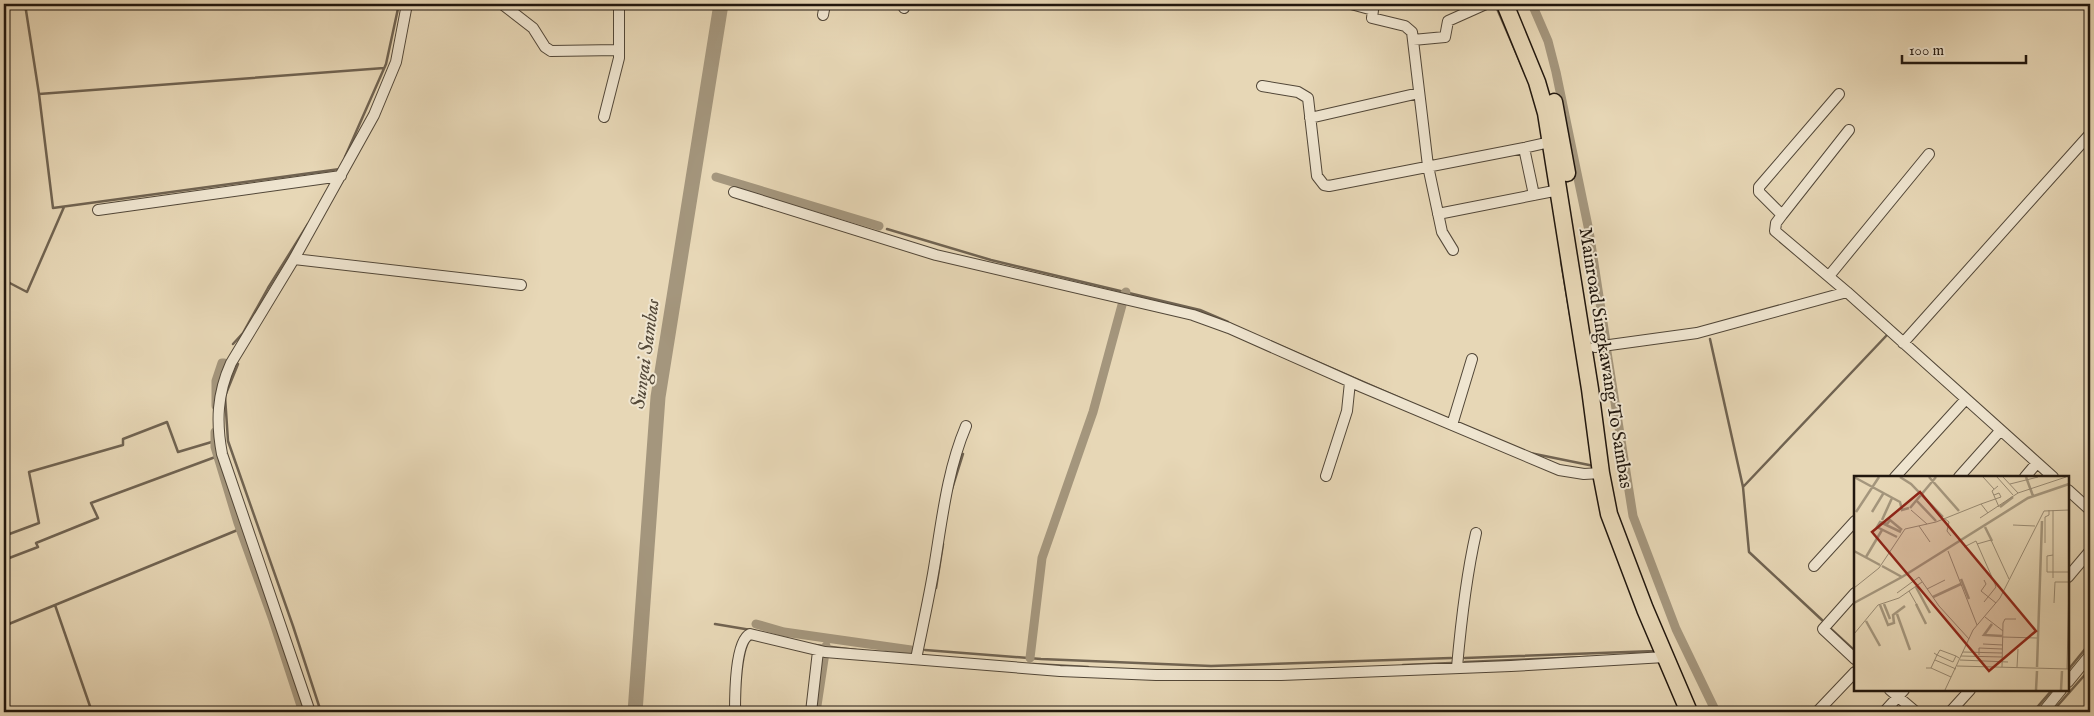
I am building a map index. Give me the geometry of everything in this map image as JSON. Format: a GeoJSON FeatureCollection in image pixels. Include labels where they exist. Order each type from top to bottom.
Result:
{"type":"FeatureCollection","features":[{"type":"Feature","properties":{"kind":"highway","name":"Mainroad Singkawang To Sambas"},"geometry":{"type":"LineString","coordinates":[[1505,4],[1537,82],[1546,113],[1558,190],[1582,301],[1595,347],[1605,413],[1610,471],[1617,504],[1665,657],[1689,712]]}},
{"type":"Feature","properties":{"kind":"highway","name":"Mainroad Singkawang To Sambas"},"geometry":{"type":"LineString","coordinates":[[1517,4],[1539,55],[1554,103],[1562,140],[1601,473],[1613,527],[1700,712]]}},
{"type":"Feature","properties":{"kind":"street"},"geometry":{"type":"LineString","coordinates":[[310,712],[222,454],[217,422],[220,396],[231,363],[294,259],[374,115],[390,78],[398,53],[407,4]]}},
{"type":"Feature","properties":{"kind":"street"},"geometry":{"type":"LineString","coordinates":[[502,4],[533,28],[545,47],[551,51],[618,50]]}},
{"type":"Feature","properties":{"kind":"street"},"geometry":{"type":"LineString","coordinates":[[604,116],[619,58],[619,4]]}},
{"type":"Feature","properties":{"kind":"street"},"geometry":{"type":"LineString","coordinates":[[823,15],[825,4]]}},
{"type":"Feature","properties":{"kind":"street"},"geometry":{"type":"LineString","coordinates":[[1351,4],[1373,10],[1372,18],[1405,26],[1412,32],[1428,166],[1442,232],[1453,250]]}},
{"type":"Feature","properties":{"kind":"street"},"geometry":{"type":"LineString","coordinates":[[1413,40],[1445,37],[1448,21],[1481,6]]}},
{"type":"Feature","properties":{"kind":"street"},"geometry":{"type":"LineString","coordinates":[[1262,86],[1298,92],[1307,96],[1317,176],[1324,185],[1339,185],[1550,142]]}},
{"type":"Feature","properties":{"kind":"street"},"geometry":{"type":"LineString","coordinates":[[1310,118],[1419,93]]}},
{"type":"Feature","properties":{"kind":"street"},"geometry":{"type":"LineString","coordinates":[[1782,215],[1762,196],[1759,192],[1760,187],[1839,94]]}},
{"type":"Feature","properties":{"kind":"street"},"geometry":{"type":"LineString","coordinates":[[1849,130],[1776,223],[1775,230],[1847,292],[2051,476]]}},
{"type":"Feature","properties":{"kind":"street"},"geometry":{"type":"LineString","coordinates":[[1903,342],[2090,134]]}},
{"type":"Feature","properties":{"kind":"street"},"geometry":{"type":"LineString","coordinates":[[1524,148],[1534,195]]}},
{"type":"Feature","properties":{"kind":"street"},"geometry":{"type":"LineString","coordinates":[[1829,276],[1929,154]]}},
{"type":"Feature","properties":{"kind":"street"},"geometry":{"type":"LineString","coordinates":[[98,210],[340,176]]}},
{"type":"Feature","properties":{"kind":"street"},"geometry":{"type":"LineString","coordinates":[[1438,214],[1558,190]]}},
{"type":"Feature","properties":{"kind":"street"},"geometry":{"type":"LineString","coordinates":[[734,192],[936,255],[1193,315],[1229,328],[1350,382],[1559,470],[1584,474],[1601,473]]}},
{"type":"Feature","properties":{"kind":"street"},"geometry":{"type":"LineString","coordinates":[[294,259],[521,285]]}},
{"type":"Feature","properties":{"kind":"street"},"geometry":{"type":"LineString","coordinates":[[1595,347],[1697,333],[1847,292]]}},
{"type":"Feature","properties":{"kind":"street"},"geometry":{"type":"LineString","coordinates":[[1452,425],[1472,359]]}},
{"type":"Feature","properties":{"kind":"street"},"geometry":{"type":"LineString","coordinates":[[1326,476],[1347,412],[1350,382]]}},
{"type":"Feature","properties":{"kind":"street"},"geometry":{"type":"LineString","coordinates":[[1896,476],[1966,399]]}},
{"type":"Feature","properties":{"kind":"street"},"geometry":{"type":"LineString","coordinates":[[916,659],[932,579],[944,500],[957,447],[966,426]]}},
{"type":"Feature","properties":{"kind":"street"},"geometry":{"type":"LineString","coordinates":[[1960,476],[2000,431]]}},
{"type":"Feature","properties":{"kind":"street"},"geometry":{"type":"LineString","coordinates":[[2026,476],[2036,464]]}},
{"type":"Feature","properties":{"kind":"street"},"geometry":{"type":"LineString","coordinates":[[2070,496],[2090,510]]}},
{"type":"Feature","properties":{"kind":"street"},"geometry":{"type":"LineString","coordinates":[[1814,566],[1854,522]]}},
{"type":"Feature","properties":{"kind":"street"},"geometry":{"type":"LineString","coordinates":[[1458,667],[1461,622],[1470,559],[1476,533]]}},
{"type":"Feature","properties":{"kind":"street"},"geometry":{"type":"LineString","coordinates":[[2069,576],[2090,551]]}},
{"type":"Feature","properties":{"kind":"street"},"geometry":{"type":"LineString","coordinates":[[1854,594],[1823,629],[1854,658]]}},
{"type":"Feature","properties":{"kind":"street"},"geometry":{"type":"LineString","coordinates":[[735,712],[739,657],[748,635],[818,651],[1060,671],[1156,675],[1281,675],[1511,666],[1665,657]]}},
{"type":"Feature","properties":{"kind":"street"},"geometry":{"type":"LineString","coordinates":[[811,712],[818,651]]}},
{"type":"Feature","properties":{"kind":"street"},"geometry":{"type":"LineString","coordinates":[[2069,681],[2090,655]]}},
{"type":"Feature","properties":{"kind":"street"},"geometry":{"type":"LineString","coordinates":[[1817,712],[1854,673]]}},
{"type":"Feature","properties":{"kind":"street"},"geometry":{"type":"LineString","coordinates":[[1950,712],[1969,691]]}},
{"type":"Feature","properties":{"kind":"street"},"geometry":{"type":"LineString","coordinates":[[2043,712],[2061,691]]}},
{"type":"Feature","properties":{"kind":"street"},"geometry":{"type":"LineString","coordinates":[[1884,712],[1901,693],[1916,712]]}},
{"type":"Feature","properties":{"kind":"waterway"},"geometry":{"type":"LineString","coordinates":[[25,4],[39,94],[53,208],[340,169]]}},
{"type":"Feature","properties":{"kind":"waterway"},"geometry":{"type":"LineString","coordinates":[[345,157],[386,64],[399,4]]}},
{"type":"Feature","properties":{"kind":"waterway","name":"Sungai Sambas"},"geometry":{"type":"LineString","coordinates":[[635,712],[658,397],[721,4]]}},
{"type":"Feature","properties":{"kind":"waterway"},"geometry":{"type":"LineString","coordinates":[[1495,4],[1524,71]]}},
{"type":"Feature","properties":{"kind":"waterway"},"geometry":{"type":"LineString","coordinates":[[1532,4],[1548,41],[1556,72],[1589,231],[1606,342]]}},
{"type":"Feature","properties":{"kind":"waterway"},"geometry":{"type":"LineString","coordinates":[[39,94],[384,68]]}},
{"type":"Feature","properties":{"kind":"waterway"},"geometry":{"type":"LineString","coordinates":[[716,177],[879,226]]}},
{"type":"Feature","properties":{"kind":"waterway"},"geometry":{"type":"LineString","coordinates":[[4,280],[27,292],[64,207]]}},
{"type":"Feature","properties":{"kind":"waterway"},"geometry":{"type":"LineString","coordinates":[[233,344],[243,333],[268,288],[308,224]]}},
{"type":"Feature","properties":{"kind":"waterway"},"geometry":{"type":"LineString","coordinates":[[887,229],[991,260],[1200,310],[1228,322]]}},
{"type":"Feature","properties":{"kind":"waterway"},"geometry":{"type":"LineString","coordinates":[[1561,261],[1571,320]]}},
{"type":"Feature","properties":{"kind":"waterway"},"geometry":{"type":"LineString","coordinates":[[1030,658],[1042,558],[1093,412],[1122,305]]}},
{"type":"Feature","properties":{"kind":"waterway"},"geometry":{"type":"LineString","coordinates":[[1710,339],[1743,487],[1887,335]]}},
{"type":"Feature","properties":{"kind":"waterway"},"geometry":{"type":"LineString","coordinates":[[1267,340],[1402,399]]}},
{"type":"Feature","properties":{"kind":"waterway"},"geometry":{"type":"LineString","coordinates":[[1607,352],[1633,516],[1676,629],[1716,712]]}},
{"type":"Feature","properties":{"kind":"waterway"},"geometry":{"type":"LineString","coordinates":[[216,406],[216,381],[222,363],[224,363]]}},
{"type":"Feature","properties":{"kind":"waterway"},"geometry":{"type":"LineString","coordinates":[[238,364],[225,396],[228,441],[321,712]]}},
{"type":"Feature","properties":{"kind":"waterway"},"geometry":{"type":"LineString","coordinates":[[4,536],[39,523],[29,472],[123,445],[123,439],[167,422],[178,452],[215,441]]}},
{"type":"Feature","properties":{"kind":"waterway"},"geometry":{"type":"LineString","coordinates":[[215,432],[215,447],[238,523],[273,620],[303,712]]}},
{"type":"Feature","properties":{"kind":"waterway"},"geometry":{"type":"LineString","coordinates":[[1530,453],[1594,466]]}},
{"type":"Feature","properties":{"kind":"waterway"},"geometry":{"type":"LineString","coordinates":[[952,489],[963,454]]}},
{"type":"Feature","properties":{"kind":"waterway"},"geometry":{"type":"LineString","coordinates":[[4,560],[38,547],[36,543],[98,518],[91,503],[218,456]]}},
{"type":"Feature","properties":{"kind":"waterway"},"geometry":{"type":"LineString","coordinates":[[1743,487],[1749,552],[1822,620]]}},
{"type":"Feature","properties":{"kind":"waterway"},"geometry":{"type":"LineString","coordinates":[[4,626],[240,529]]}},
{"type":"Feature","properties":{"kind":"waterway"},"geometry":{"type":"LineString","coordinates":[[936,588],[943,544]]}},
{"type":"Feature","properties":{"kind":"waterway"},"geometry":{"type":"LineString","coordinates":[[55,605],[92,712]]}},
{"type":"Feature","properties":{"kind":"waterway"},"geometry":{"type":"LineString","coordinates":[[715,624],[751,630]]}},
{"type":"Feature","properties":{"kind":"waterway"},"geometry":{"type":"LineString","coordinates":[[756,624],[784,632],[911,650]]}},
{"type":"Feature","properties":{"kind":"waterway"},"geometry":{"type":"LineString","coordinates":[[1831,629],[1854,650]]}},
{"type":"Feature","properties":{"kind":"waterway"},"geometry":{"type":"LineString","coordinates":[[2069,669],[2090,643]]}},
{"type":"Feature","properties":{"kind":"waterway"},"geometry":{"type":"LineString","coordinates":[[815,645],[856,650]]}},
{"type":"Feature","properties":{"kind":"waterway"},"geometry":{"type":"LineString","coordinates":[[816,712],[826,646]]}},
{"type":"Feature","properties":{"kind":"waterway"},"geometry":{"type":"LineString","coordinates":[[1465,658],[1655,651],[1655,649]]}},
{"type":"Feature","properties":{"kind":"waterway"},"geometry":{"type":"LineString","coordinates":[[925,650],[1041,659],[1211,666],[1451,658]]}},
{"type":"Feature","properties":{"kind":"waterway"},"geometry":{"type":"LineString","coordinates":[[1465,662],[1588,657]]}},
{"type":"Feature","properties":{"kind":"waterway"},"geometry":{"type":"LineString","coordinates":[[1403,665],[1451,663]]}},
{"type":"Feature","properties":{"kind":"waterway"},"geometry":{"type":"LineString","coordinates":[[1033,664],[1088,667]]}},
{"type":"Feature","properties":{"kind":"waterway"},"geometry":{"type":"LineString","coordinates":[[2052,712],[2090,669]]}},
{"type":"Feature","properties":{"kind":"waterway"},"geometry":{"type":"LineString","coordinates":[[2033,712],[2051,691]]}}]}
